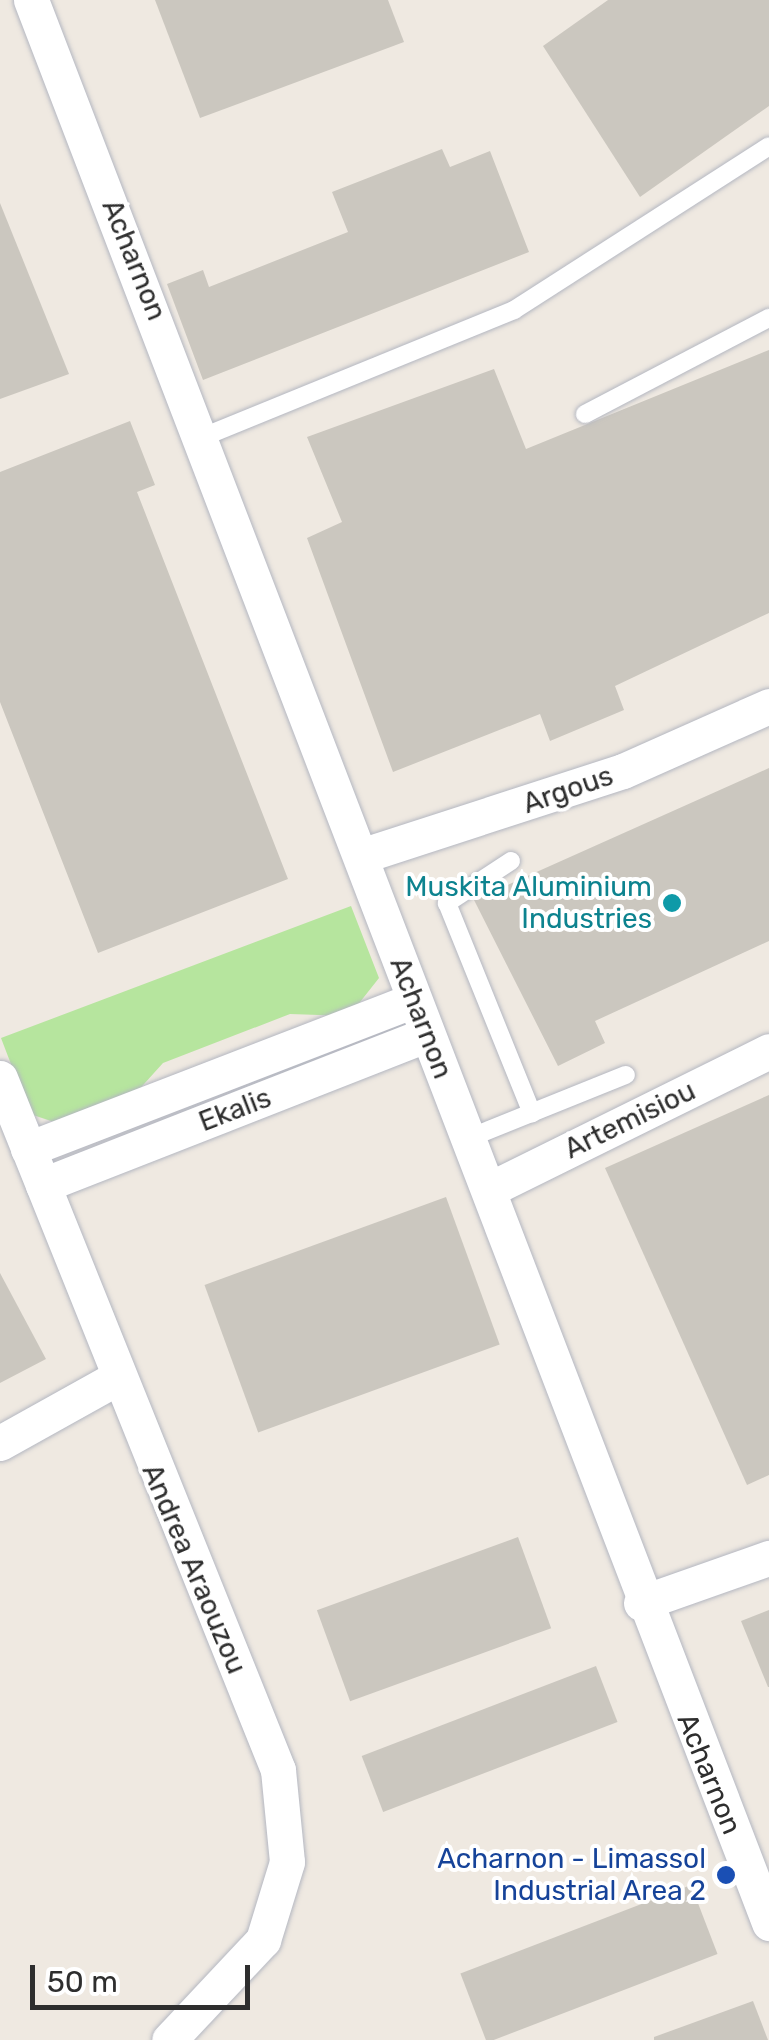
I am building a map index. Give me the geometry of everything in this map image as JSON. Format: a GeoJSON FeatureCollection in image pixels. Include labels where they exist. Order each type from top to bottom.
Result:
{"type":"FeatureCollection","features":[{"type":"Feature","properties":{"kind":"street","name":"Acharnon"},"geometry":{"type":"LineString","coordinates":[[31,0],[203,437],[412,1001],[490,1189],[641,1603],[769,1923]]}},
{"type":"Feature","properties":{"kind":"street","name":"Argous"},"geometry":{"type":"LineString","coordinates":[[361,856],[624,772],[769,706]]}},
{"type":"Feature","properties":{"kind":"street"},"geometry":{"type":"LineString","coordinates":[[28,1149],[412,1001]]}},
{"type":"Feature","properties":{"kind":"street","name":"Ekalis"},"geometry":{"type":"LineString","coordinates":[[43,1184],[426,1035]]}},
{"type":"Feature","properties":{"kind":"street","name":"Artemisiou"},"geometry":{"type":"LineString","coordinates":[[490,1189],[769,1051]]}},
{"type":"Feature","properties":{"kind":"street","name":"Andrea Araouzou"},"geometry":{"type":"LineString","coordinates":[[0,1078],[115,1379],[278,1770],[287,1862],[263,1940],[169,2040]]}},
{"type":"Feature","properties":{"kind":"street"},"geometry":{"type":"LineString","coordinates":[[0,1443],[115,1379]]}},
{"type":"Feature","properties":{"kind":"street"},"geometry":{"type":"LineString","coordinates":[[641,1603],[769,1558]]}},
{"type":"Feature","properties":{"kind":"lane"},"geometry":{"type":"LineString","coordinates":[[203,437],[514,310],[769,146]]}},
{"type":"Feature","properties":{"kind":"lane"},"geometry":{"type":"LineString","coordinates":[[585,414],[769,318]]}},
{"type":"Feature","properties":{"kind":"lane"},"geometry":{"type":"LineString","coordinates":[[511,861],[447,903],[532,1113]]}},
{"type":"Feature","properties":{"kind":"lane"},"geometry":{"type":"LineString","coordinates":[[469,1138],[626,1075]]}},
{"type":"Feature","properties":{"kind":"green space"},"geometry":{"type":"Polygon","coordinates":[[[351,906],[379,978],[349,1016],[290,1014],[163,1063],[135,1094],[60,1124],[30,1114],[1,1038],[351,906]]]}},
{"type":"Feature","properties":{"kind":"building"},"geometry":{"type":"Polygon","coordinates":[[[155,0],[388,0],[404,42],[200,118],[155,0]]]}},
{"type":"Feature","properties":{"kind":"building"},"geometry":{"type":"Polygon","coordinates":[[[608,0],[769,0],[769,106],[640,197],[543,46],[608,0]]]}},
{"type":"Feature","properties":{"kind":"building"},"geometry":{"type":"Polygon","coordinates":[[[442,149],[450,167],[490,151],[529,252],[203,380],[167,284],[203,270],[209,287],[348,232],[332,192],[442,149]]]}},
{"type":"Feature","properties":{"kind":"building"},"geometry":{"type":"Polygon","coordinates":[[[0,203],[69,374],[0,399],[0,203]]]}},
{"type":"Feature","properties":{"kind":"building"},"geometry":{"type":"Polygon","coordinates":[[[769,350],[769,613],[615,686],[624,710],[550,741],[540,714],[393,772],[307,538],[342,522],[307,437],[494,369],[526,449],[769,350]]]}},
{"type":"Feature","properties":{"kind":"building"},"geometry":{"type":"Polygon","coordinates":[[[130,421],[155,485],[137,492],[288,879],[98,953],[0,702],[0,472],[130,421]]]}},
{"type":"Feature","properties":{"kind":"building","name":"Muskita Aluminium Industries"},"geometry":{"type":"Polygon","coordinates":[[[769,768],[769,941],[595,1021],[605,1043],[558,1066],[474,900],[769,768]]]}},
{"type":"Feature","properties":{"kind":"building"},"geometry":{"type":"Polygon","coordinates":[[[769,1095],[769,1475],[747,1485],[605,1168],[769,1095]]]}},
{"type":"Feature","properties":{"kind":"building"},"geometry":{"type":"Polygon","coordinates":[[[446,1197],[500,1345],[258,1432],[204,1285],[446,1197]]]}},
{"type":"Feature","properties":{"kind":"building"},"geometry":{"type":"Polygon","coordinates":[[[0,1273],[46,1359],[0,1383],[0,1273]]]}},
{"type":"Feature","properties":{"kind":"building"},"geometry":{"type":"Polygon","coordinates":[[[518,1537],[551,1628],[350,1701],[317,1610],[518,1537]]]}},
{"type":"Feature","properties":{"kind":"building"},"geometry":{"type":"Polygon","coordinates":[[[769,1610],[769,1687],[768,1687],[741,1621],[769,1610]]]}},
{"type":"Feature","properties":{"kind":"building"},"geometry":{"type":"Polygon","coordinates":[[[596,1666],[618,1722],[383,1812],[362,1756],[596,1666]]]}},
{"type":"Feature","properties":{"kind":"building"},"geometry":{"type":"Polygon","coordinates":[[[691,1885],[718,1954],[494,2040],[486,2040],[460,1974],[691,1885]]]}},
{"type":"Feature","properties":{"kind":"building"},"geometry":{"type":"Polygon","coordinates":[[[753,2001],[768,2040],[654,2040],[654,2037],[753,2001]]]}},
{"type":"Feature","properties":{"kind":"place","name":"Muskita Aluminium Industries"},"geometry":{"type":"Point","coordinates":[672,903]}},
{"type":"Feature","properties":{"kind":"place","name":"Acharnon - Limassol Industrial Area 2"},"geometry":{"type":"Point","coordinates":[726,1875]}}]}
